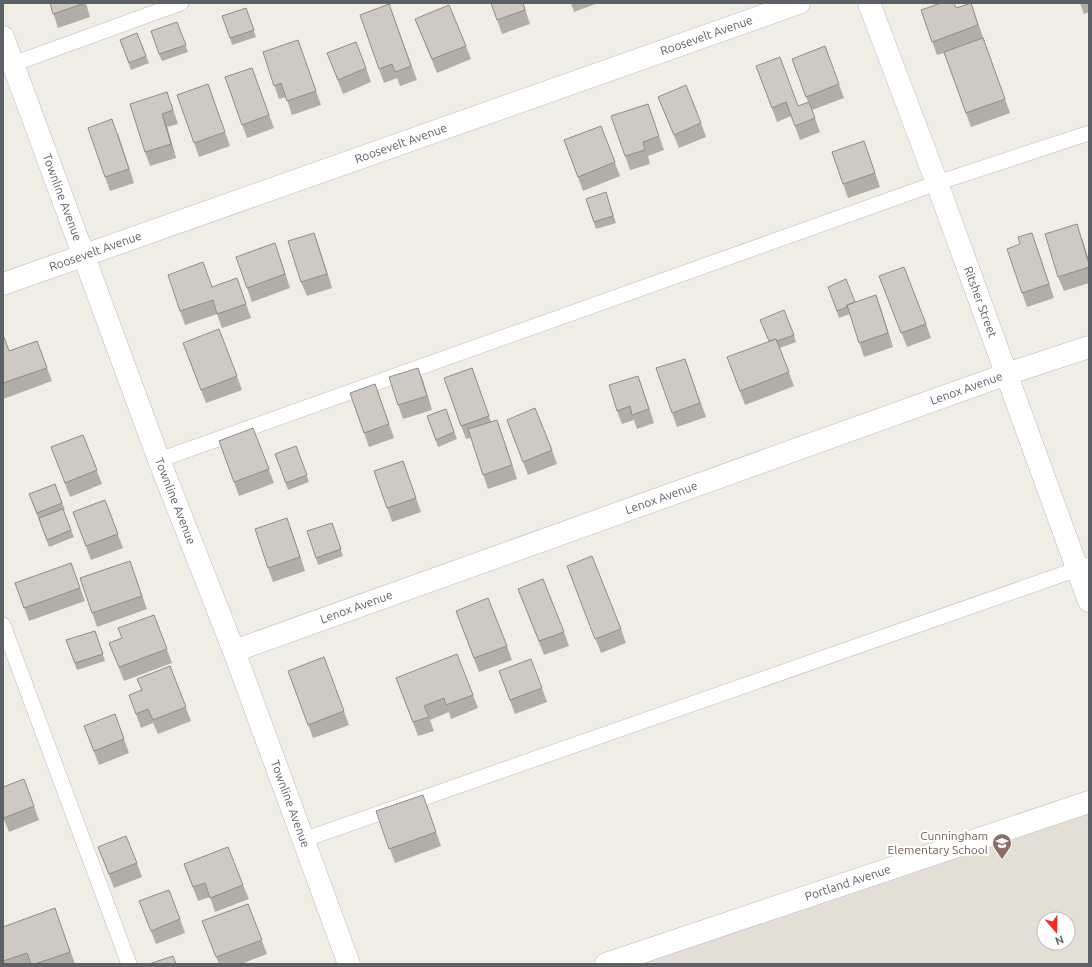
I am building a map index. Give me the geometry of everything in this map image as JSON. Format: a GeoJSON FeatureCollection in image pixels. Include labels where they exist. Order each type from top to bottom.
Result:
{"type":"FeatureCollection","features":[{"type":"Feature","properties":{"kind":"street","name":"Roosevelt Avenue"},"geometry":{"type":"LineString","coordinates":[[3,284],[799,3]]}},
{"type":"Feature","properties":{"kind":"street","name":"Ritsher Street"},"geometry":{"type":"LineString","coordinates":[[869,3],[1007,374],[1083,567],[1089,601]]}},
{"type":"Feature","properties":{"kind":"street","name":"Townline Avenue"},"geometry":{"type":"LineString","coordinates":[[3,37],[159,460],[234,651],[349,964]]}},
{"type":"Feature","properties":{"kind":"street","name":"Lenox Avenue"},"geometry":{"type":"LineString","coordinates":[[234,651],[1007,374],[1089,347]]}},
{"type":"Feature","properties":{"kind":"street","name":"Portland Avenue"},"geometry":{"type":"LineString","coordinates":[[606,964],[1089,802]]}},
{"type":"Feature","properties":{"kind":"lane"},"geometry":{"type":"LineString","coordinates":[[13,64],[181,3]]}},
{"type":"Feature","properties":{"kind":"lane"},"geometry":{"type":"LineString","coordinates":[[159,460],[937,183],[1089,133]]}},
{"type":"Feature","properties":{"kind":"lane"},"geometry":{"type":"LineString","coordinates":[[303,840],[1083,567]]}},
{"type":"Feature","properties":{"kind":"lane"},"geometry":{"type":"LineString","coordinates":[[3,625],[129,964]]}},
{"type":"Feature","properties":{"kind":"shaded area","name":"Cunningham Elementary School"},"geometry":{"type":"Polygon","coordinates":[[[1089,802],[1089,964],[606,964],[1089,802]]]}},
{"type":"Feature","properties":{"kind":"building"},"geometry":{"type":"Polygon","coordinates":[[[50,3],[85,3],[53,14],[50,3]]]}},
{"type":"Feature","properties":{"kind":"building"},"geometry":{"type":"Polygon","coordinates":[[[491,3],[523,3],[525,10],[497,20],[491,3]]]}},
{"type":"Feature","properties":{"kind":"building"},"geometry":{"type":"Polygon","coordinates":[[[941,3],[954,3],[956,8],[971,3],[978,25],[932,42],[921,10],[941,3]]]}},
{"type":"Feature","properties":{"kind":"building"},"geometry":{"type":"Polygon","coordinates":[[[389,4],[411,66],[395,72],[392,64],[379,69],[360,15],[389,4]]]}},
{"type":"Feature","properties":{"kind":"building"},"geometry":{"type":"Polygon","coordinates":[[[449,5],[466,46],[432,59],[415,19],[449,5]]]}},
{"type":"Feature","properties":{"kind":"building"},"geometry":{"type":"Polygon","coordinates":[[[246,8],[254,30],[230,38],[222,16],[246,8]]]}},
{"type":"Feature","properties":{"kind":"building"},"geometry":{"type":"Polygon","coordinates":[[[177,22],[186,45],[159,54],[151,31],[177,22]]]}},
{"type":"Feature","properties":{"kind":"building"},"geometry":{"type":"Polygon","coordinates":[[[137,33],[146,56],[129,63],[120,40],[137,33]]]}},
{"type":"Feature","properties":{"kind":"building"},"geometry":{"type":"Polygon","coordinates":[[[983,38],[1005,99],[966,113],[944,52],[983,38]]]}},
{"type":"Feature","properties":{"kind":"building"},"geometry":{"type":"Polygon","coordinates":[[[298,40],[316,91],[287,101],[281,83],[274,86],[263,52],[298,40]]]}},
{"type":"Feature","properties":{"kind":"building"},"geometry":{"type":"Polygon","coordinates":[[[356,42],[366,68],[338,80],[327,53],[356,42]]]}},
{"type":"Feature","properties":{"kind":"building"},"geometry":{"type":"Polygon","coordinates":[[[825,46],[839,84],[806,97],[792,59],[825,46]]]}},
{"type":"Feature","properties":{"kind":"building"},"geometry":{"type":"Polygon","coordinates":[[[780,57],[798,106],[809,102],[815,118],[795,126],[786,102],[772,108],[756,66],[780,57]]]}},
{"type":"Feature","properties":{"kind":"building"},"geometry":{"type":"Polygon","coordinates":[[[252,68],[269,115],[242,125],[225,77],[252,68]]]}},
{"type":"Feature","properties":{"kind":"building"},"geometry":{"type":"Polygon","coordinates":[[[208,84],[225,132],[194,143],[177,95],[208,84]]]}},
{"type":"Feature","properties":{"kind":"building"},"geometry":{"type":"Polygon","coordinates":[[[686,85],[701,123],[674,135],[658,97],[686,85]]]}},
{"type":"Feature","properties":{"kind":"building"},"geometry":{"type":"Polygon","coordinates":[[[167,92],[173,110],[162,114],[171,144],[145,152],[130,104],[167,92]]]}},
{"type":"Feature","properties":{"kind":"building"},"geometry":{"type":"Polygon","coordinates":[[[648,104],[659,136],[643,142],[645,150],[625,156],[611,116],[648,104]]]}},
{"type":"Feature","properties":{"kind":"building"},"geometry":{"type":"Polygon","coordinates":[[[112,119],[129,169],[105,177],[88,128],[112,119]]]}},
{"type":"Feature","properties":{"kind":"building"},"geometry":{"type":"Polygon","coordinates":[[[601,126],[615,162],[578,177],[564,140],[601,126]]]}},
{"type":"Feature","properties":{"kind":"building"},"geometry":{"type":"Polygon","coordinates":[[[864,141],[875,173],[843,184],[832,152],[864,141]]]}},
{"type":"Feature","properties":{"kind":"building"},"geometry":{"type":"Polygon","coordinates":[[[606,192],[613,216],[594,222],[586,199],[606,192]]]}},
{"type":"Feature","properties":{"kind":"building"},"geometry":{"type":"Polygon","coordinates":[[[1077,224],[1089,267],[1058,277],[1045,234],[1077,224]]]}},
{"type":"Feature","properties":{"kind":"building"},"geometry":{"type":"Polygon","coordinates":[[[314,233],[327,274],[301,282],[288,241],[314,233]]]}},
{"type":"Feature","properties":{"kind":"building"},"geometry":{"type":"Polygon","coordinates":[[[1032,233],[1049,284],[1022,293],[1007,249],[1020,244],[1018,237],[1032,233]]]}},
{"type":"Feature","properties":{"kind":"building"},"geometry":{"type":"Polygon","coordinates":[[[275,243],[285,274],[247,288],[236,257],[275,243]]]}},
{"type":"Feature","properties":{"kind":"building"},"geometry":{"type":"Polygon","coordinates":[[[203,262],[212,287],[237,278],[246,304],[217,314],[213,300],[180,311],[168,275],[203,262]]]}},
{"type":"Feature","properties":{"kind":"building"},"geometry":{"type":"Polygon","coordinates":[[[904,267],[926,324],[901,333],[879,276],[904,267]]]}},
{"type":"Feature","properties":{"kind":"building"},"geometry":{"type":"Polygon","coordinates":[[[846,279],[855,302],[837,311],[828,287],[846,279]]]}},
{"type":"Feature","properties":{"kind":"building"},"geometry":{"type":"Polygon","coordinates":[[[876,295],[888,333],[859,343],[847,305],[876,295]]]}},
{"type":"Feature","properties":{"kind":"building"},"geometry":{"type":"Polygon","coordinates":[[[784,310],[794,335],[777,341],[776,339],[769,341],[760,320],[784,310]]]}},
{"type":"Feature","properties":{"kind":"building"},"geometry":{"type":"Polygon","coordinates":[[[219,329],[237,376],[201,390],[183,343],[219,329]]]}},
{"type":"Feature","properties":{"kind":"building"},"geometry":{"type":"Polygon","coordinates":[[[3,337],[9,351],[37,341],[47,368],[3,383],[3,337]]]}},
{"type":"Feature","properties":{"kind":"building"},"geometry":{"type":"Polygon","coordinates":[[[776,339],[789,372],[740,391],[727,357],[776,339]]]}},
{"type":"Feature","properties":{"kind":"building"},"geometry":{"type":"Polygon","coordinates":[[[685,359],[700,403],[672,413],[656,368],[685,359]]]}},
{"type":"Feature","properties":{"kind":"building"},"geometry":{"type":"Polygon","coordinates":[[[418,368],[427,396],[398,405],[389,377],[418,368]]]}},
{"type":"Feature","properties":{"kind":"building"},"geometry":{"type":"Polygon","coordinates":[[[472,368],[489,416],[461,426],[444,378],[472,368]]]}},
{"type":"Feature","properties":{"kind":"building"},"geometry":{"type":"Polygon","coordinates":[[[638,376],[649,409],[632,415],[630,406],[617,411],[609,385],[638,376]]]}},
{"type":"Feature","properties":{"kind":"building"},"geometry":{"type":"Polygon","coordinates":[[[375,384],[389,424],[364,433],[350,393],[375,384]]]}},
{"type":"Feature","properties":{"kind":"building"},"geometry":{"type":"Polygon","coordinates":[[[535,408],[552,450],[523,462],[507,420],[535,408]]]}},
{"type":"Feature","properties":{"kind":"building"},"geometry":{"type":"Polygon","coordinates":[[[446,409],[454,432],[436,440],[427,416],[446,409]]]}},
{"type":"Feature","properties":{"kind":"building"},"geometry":{"type":"Polygon","coordinates":[[[497,420],[512,465],[483,475],[468,429],[497,420]]]}},
{"type":"Feature","properties":{"kind":"building"},"geometry":{"type":"Polygon","coordinates":[[[253,428],[269,469],[234,482],[219,441],[253,428]]]}},
{"type":"Feature","properties":{"kind":"building"},"geometry":{"type":"Polygon","coordinates":[[[83,435],[97,470],[65,483],[51,447],[83,435]]]}},
{"type":"Feature","properties":{"kind":"building"},"geometry":{"type":"Polygon","coordinates":[[[296,446],[307,475],[286,483],[275,454],[296,446]]]}},
{"type":"Feature","properties":{"kind":"building"},"geometry":{"type":"Polygon","coordinates":[[[403,461],[416,498],[387,508],[374,471],[403,461]]]}},
{"type":"Feature","properties":{"kind":"building"},"geometry":{"type":"Polygon","coordinates":[[[55,484],[62,503],[37,513],[29,494],[55,484]]]}},
{"type":"Feature","properties":{"kind":"building"},"geometry":{"type":"Polygon","coordinates":[[[105,500],[118,534],[86,546],[73,512],[105,500]]]}},
{"type":"Feature","properties":{"kind":"building"},"geometry":{"type":"Polygon","coordinates":[[[63,509],[71,530],[47,540],[39,518],[63,509]]]}},
{"type":"Feature","properties":{"kind":"building"},"geometry":{"type":"Polygon","coordinates":[[[287,518],[300,557],[268,568],[255,529],[287,518]]]}},
{"type":"Feature","properties":{"kind":"building"},"geometry":{"type":"Polygon","coordinates":[[[332,523],[341,549],[316,558],[307,531],[332,523]]]}},
{"type":"Feature","properties":{"kind":"building"},"geometry":{"type":"Polygon","coordinates":[[[592,556],[621,629],[595,639],[567,566],[592,556]]]}},
{"type":"Feature","properties":{"kind":"building"},"geometry":{"type":"Polygon","coordinates":[[[130,561],[142,596],[92,613],[80,578],[130,561]]]}},
{"type":"Feature","properties":{"kind":"building"},"geometry":{"type":"Polygon","coordinates":[[[71,563],[80,588],[24,608],[15,583],[71,563]]]}},
{"type":"Feature","properties":{"kind":"building"},"geometry":{"type":"Polygon","coordinates":[[[543,579],[564,632],[539,641],[518,589],[543,579]]]}},
{"type":"Feature","properties":{"kind":"building"},"geometry":{"type":"Polygon","coordinates":[[[488,598],[507,646],[474,658],[456,611],[488,598]]]}},
{"type":"Feature","properties":{"kind":"building"},"geometry":{"type":"Polygon","coordinates":[[[154,615],[167,649],[119,667],[109,643],[122,638],[118,628],[154,615]]]}},
{"type":"Feature","properties":{"kind":"building"},"geometry":{"type":"Polygon","coordinates":[[[95,631],[103,654],[75,663],[66,640],[95,631]]]}},
{"type":"Feature","properties":{"kind":"building"},"geometry":{"type":"Polygon","coordinates":[[[457,654],[473,695],[446,705],[444,698],[424,706],[429,717],[413,722],[396,678],[457,654]]]}},
{"type":"Feature","properties":{"kind":"building"},"geometry":{"type":"Polygon","coordinates":[[[324,657],[344,711],[308,725],[288,671],[324,657]]]}},
{"type":"Feature","properties":{"kind":"building"},"geometry":{"type":"Polygon","coordinates":[[[531,659],[542,688],[510,700],[499,671],[531,659]]]}},
{"type":"Feature","properties":{"kind":"building"},"geometry":{"type":"Polygon","coordinates":[[[170,666],[186,707],[153,720],[148,709],[136,714],[129,695],[142,690],[137,679],[170,666]]]}},
{"type":"Feature","properties":{"kind":"building"},"geometry":{"type":"Polygon","coordinates":[[[115,714],[124,739],[94,751],[84,726],[115,714]]]}},
{"type":"Feature","properties":{"kind":"building"},"geometry":{"type":"Polygon","coordinates":[[[24,779],[34,806],[4,818],[3,787],[24,779]]]}},
{"type":"Feature","properties":{"kind":"building"},"geometry":{"type":"Polygon","coordinates":[[[423,795],[436,832],[389,849],[376,811],[423,795]]]}},
{"type":"Feature","properties":{"kind":"building"},"geometry":{"type":"Polygon","coordinates":[[[126,836],[137,863],[109,874],[98,847],[126,836]]]}},
{"type":"Feature","properties":{"kind":"building"},"geometry":{"type":"Polygon","coordinates":[[[228,847],[243,885],[210,898],[205,883],[193,887],[184,864],[228,847]]]}},
{"type":"Feature","properties":{"kind":"building"},"geometry":{"type":"Polygon","coordinates":[[[169,890],[180,919],[151,931],[139,901],[169,890]]]}},
{"type":"Feature","properties":{"kind":"building"},"geometry":{"type":"Polygon","coordinates":[[[248,904],[262,940],[216,957],[202,921],[248,904]]]}},
{"type":"Feature","properties":{"kind":"building"},"geometry":{"type":"Polygon","coordinates":[[[55,908],[70,952],[35,964],[31,964],[27,953],[3,961],[3,927],[55,908]]]}},
{"type":"Feature","properties":{"kind":"building"},"geometry":{"type":"Polygon","coordinates":[[[173,956],[176,964],[149,964],[173,956]]]}},
{"type":"Feature","properties":{"kind":"place","name":"Cunningham Elementary School"},"geometry":{"type":"Point","coordinates":[1002,860]}}]}
